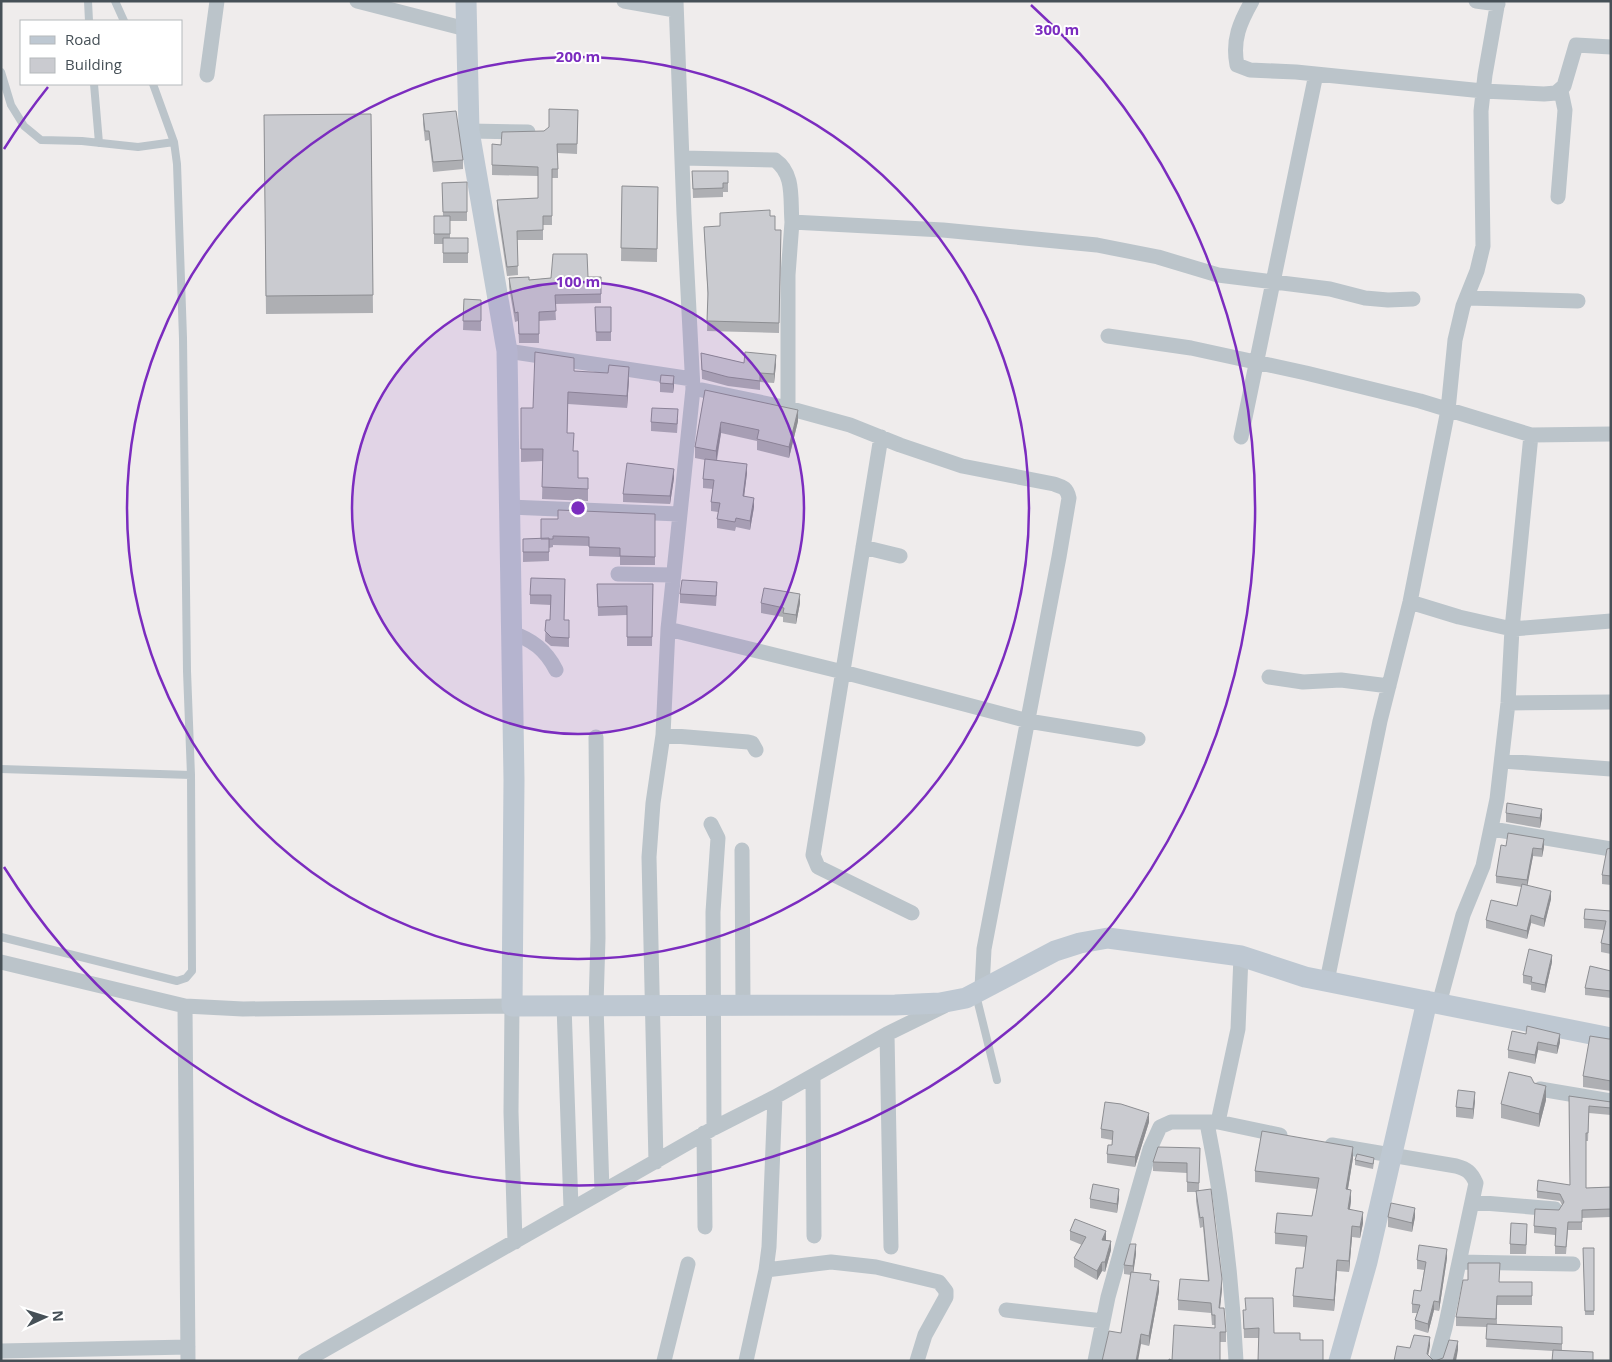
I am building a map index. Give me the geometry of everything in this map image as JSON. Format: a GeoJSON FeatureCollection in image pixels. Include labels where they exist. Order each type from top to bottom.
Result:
{"type":"FeatureCollection","features":[{"type":"Feature","properties":{"kind":"street"},"geometry":{"type":"LineString","coordinates":[[207,75],[217,1]]}},
{"type":"Feature","properties":{"kind":"street"},"geometry":{"type":"LineString","coordinates":[[357,1],[466,29]]}},
{"type":"Feature","properties":{"kind":"street"},"geometry":{"type":"LineString","coordinates":[[466,1],[469,131],[500,282],[507,351],[514,780],[511,1112],[515,1242]]}},
{"type":"Feature","properties":{"kind":"street"},"geometry":{"type":"LineString","coordinates":[[624,1],[676,6],[693,384],[668,629],[663,735],[653,803],[649,857],[656,1162]]}},
{"type":"Feature","properties":{"kind":"street"},"geometry":{"type":"LineString","coordinates":[[1252,1],[1236,32],[1237,65],[1250,70],[1316,74],[1483,91],[1544,94],[1561,91]]}},
{"type":"Feature","properties":{"kind":"street"},"geometry":{"type":"LineString","coordinates":[[1327,981],[1389,686],[1410,602],[1448,410],[1455,340],[1467,298],[1477,272],[1483,246],[1483,91],[1498,2],[1476,1]]}},
{"type":"Feature","properties":{"kind":"street"},"geometry":{"type":"LineString","coordinates":[[1558,198],[1564,110],[1561,91],[1576,45],[1611,47]]}},
{"type":"Feature","properties":{"kind":"street"},"geometry":{"type":"LineString","coordinates":[[1240,437],[1316,74]]}},
{"type":"Feature","properties":{"kind":"street"},"geometry":{"type":"LineString","coordinates":[[469,131],[539,132]]}},
{"type":"Feature","properties":{"kind":"street"},"geometry":{"type":"LineString","coordinates":[[682,158],[776,160],[784,166],[790,179],[792,222],[788,275],[788,408]]}},
{"type":"Feature","properties":{"kind":"street"},"geometry":{"type":"LineString","coordinates":[[792,222],[963,232],[1096,245],[1151,256],[1218,275],[1330,289],[1365,298],[1388,300],[1413,299]]}},
{"type":"Feature","properties":{"kind":"street"},"geometry":{"type":"LineString","coordinates":[[1467,298],[1578,301]]}},
{"type":"Feature","properties":{"kind":"street"},"geometry":{"type":"LineString","coordinates":[[1108,336],[1191,348],[1255,364],[1334,380],[1448,410],[1530,435],[1611,434]]}},
{"type":"Feature","properties":{"kind":"street"},"geometry":{"type":"LineString","coordinates":[[507,351],[693,384],[850,425],[881,438],[962,466],[1054,484],[1064,487],[1068,492],[1069,498],[1059,557],[986,941],[979,991]]}},
{"type":"Feature","properties":{"kind":"street"},"geometry":{"type":"LineString","coordinates":[[1339,1361],[1367,1262],[1391,1156],[1433,1002],[1463,915],[1483,866],[1492,828],[1508,703],[1512,629],[1530,435]]}},
{"type":"Feature","properties":{"kind":"street"},"geometry":{"type":"LineString","coordinates":[[881,438],[814,860],[818,867],[912,913]]}},
{"type":"Feature","properties":{"kind":"street"},"geometry":{"type":"LineString","coordinates":[[509,507],[679,514]]}},
{"type":"Feature","properties":{"kind":"street"},"geometry":{"type":"LineString","coordinates":[[863,547],[900,556]]}},
{"type":"Feature","properties":{"kind":"street"},"geometry":{"type":"LineString","coordinates":[[618,574],[673,575]]}},
{"type":"Feature","properties":{"kind":"street"},"geometry":{"type":"LineString","coordinates":[[1410,602],[1459,617],[1512,629],[1611,621]]}},
{"type":"Feature","properties":{"kind":"street"},"geometry":{"type":"LineString","coordinates":[[668,629],[843,672],[1028,721],[1138,739]]}},
{"type":"Feature","properties":{"kind":"street"},"geometry":{"type":"LineString","coordinates":[[511,633],[528,638],[539,647],[550,658],[556,670]]}},
{"type":"Feature","properties":{"kind":"street"},"geometry":{"type":"LineString","coordinates":[[1269,677],[1303,682],[1341,680],[1389,686]]}},
{"type":"Feature","properties":{"kind":"street"},"geometry":{"type":"LineString","coordinates":[[1508,703],[1611,702]]}},
{"type":"Feature","properties":{"kind":"street"},"geometry":{"type":"LineString","coordinates":[[663,735],[748,742],[752,743],[756,750]]}},
{"type":"Feature","properties":{"kind":"street"},"geometry":{"type":"LineString","coordinates":[[596,737],[598,938],[596,1006],[602,1191]]}},
{"type":"Feature","properties":{"kind":"street"},"geometry":{"type":"LineString","coordinates":[[1502,761],[1611,770]]}},
{"type":"Feature","properties":{"kind":"street"},"geometry":{"type":"LineString","coordinates":[[705,1227],[714,912],[718,838],[711,824]]}},
{"type":"Feature","properties":{"kind":"street"},"geometry":{"type":"LineString","coordinates":[[1492,828],[1611,849]]}},
{"type":"Feature","properties":{"kind":"street"},"geometry":{"type":"LineString","coordinates":[[742,850],[743,1004]]}},
{"type":"Feature","properties":{"kind":"street"},"geometry":{"type":"LineString","coordinates":[[305,1361],[709,1130],[813,1077],[887,1034],[954,1001],[979,991],[1055,951],[1096,940],[1108,938],[1233,955],[1284,972],[1611,1038]]}},
{"type":"Feature","properties":{"kind":"street"},"geometry":{"type":"LineString","coordinates":[[1233,955],[1238,1029],[1212,1123],[1231,1286],[1236,1361]]}},
{"type":"Feature","properties":{"kind":"street"},"geometry":{"type":"LineString","coordinates":[[1,962],[185,1006],[243,1009],[743,1004],[895,1005],[954,1001]]}},
{"type":"Feature","properties":{"kind":"street"},"geometry":{"type":"LineString","coordinates":[[1,1351],[188,1354],[185,1006]]}},
{"type":"Feature","properties":{"kind":"street"},"geometry":{"type":"LineString","coordinates":[[564,1006],[571,1208]]}},
{"type":"Feature","properties":{"kind":"street"},"geometry":{"type":"LineString","coordinates":[[887,1034],[891,1247]]}},
{"type":"Feature","properties":{"kind":"street"},"geometry":{"type":"LineString","coordinates":[[813,1077],[814,1236]]}},
{"type":"Feature","properties":{"kind":"street"},"geometry":{"type":"LineString","coordinates":[[1540,1089],[1611,1101]]}},
{"type":"Feature","properties":{"kind":"street"},"geometry":{"type":"LineString","coordinates":[[746,1361],[769,1247],[775,1097]]}},
{"type":"Feature","properties":{"kind":"street"},"geometry":{"type":"LineString","coordinates":[[1095,1361],[1103,1321],[1150,1149],[1160,1128],[1171,1122],[1212,1123],[1296,1138]]}},
{"type":"Feature","properties":{"kind":"street"},"geometry":{"type":"LineString","coordinates":[[1315,1142],[1466,1169],[1476,1183],[1438,1360]]}},
{"type":"Feature","properties":{"kind":"street"},"geometry":{"type":"LineString","coordinates":[[1472,1202],[1555,1209]]}},
{"type":"Feature","properties":{"kind":"street"},"geometry":{"type":"LineString","coordinates":[[766,1268],[831,1262],[876,1267],[939,1282],[946,1291],[946,1298],[925,1335],[917,1361]]}},
{"type":"Feature","properties":{"kind":"street"},"geometry":{"type":"LineString","coordinates":[[1459,1262],[1573,1264]]}},
{"type":"Feature","properties":{"kind":"street"},"geometry":{"type":"LineString","coordinates":[[664,1361],[688,1264]]}},
{"type":"Feature","properties":{"kind":"street"},"geometry":{"type":"LineString","coordinates":[[1006,1310],[1103,1321]]}},
{"type":"Feature","properties":{"kind":"lane"},"geometry":{"type":"LineString","coordinates":[[88,1],[89,20]]}},
{"type":"Feature","properties":{"kind":"lane"},"geometry":{"type":"LineString","coordinates":[[115,1],[124,20]]}},
{"type":"Feature","properties":{"kind":"lane"},"geometry":{"type":"LineString","coordinates":[[1,72],[11,105],[24,126],[33,136],[41,140],[138,147],[174,142]]}},
{"type":"Feature","properties":{"kind":"lane"},"geometry":{"type":"LineString","coordinates":[[94,85],[99,143]]}},
{"type":"Feature","properties":{"kind":"lane"},"geometry":{"type":"LineString","coordinates":[[1,937],[177,981],[186,978],[192,971],[191,775],[181,256],[177,164],[174,142],[153,85]]}},
{"type":"Feature","properties":{"kind":"lane"},"geometry":{"type":"LineString","coordinates":[[1,769],[191,775]]}},
{"type":"Feature","properties":{"kind":"lane"},"geometry":{"type":"LineString","coordinates":[[979,991],[997,1080]]}},
{"type":"Feature","properties":{"kind":"building"},"geometry":{"type":"Polygon","coordinates":[[[549,109],[578,110],[577,144],[557,144],[558,169],[552,169],[552,216],[543,216],[543,230],[517,231],[518,266],[507,267],[497,200],[538,198],[538,167],[492,165],[492,144],[501,145],[502,132],[544,131],[549,127],[549,109]]]}},
{"type":"Feature","properties":{"kind":"building"},"geometry":{"type":"Polygon","coordinates":[[[456,111],[463,160],[433,162],[429,131],[425,131],[423,114],[456,111]]]}},
{"type":"Feature","properties":{"kind":"building"},"geometry":{"type":"Polygon","coordinates":[[[371,114],[373,295],[266,296],[264,115],[371,114]]]}},
{"type":"Feature","properties":{"kind":"building"},"geometry":{"type":"Polygon","coordinates":[[[692,171],[728,171],[728,183],[723,183],[723,188],[693,189],[692,171]]]}},
{"type":"Feature","properties":{"kind":"building"},"geometry":{"type":"Polygon","coordinates":[[[467,182],[467,212],[443,212],[442,183],[467,182]]]}},
{"type":"Feature","properties":{"kind":"building"},"geometry":{"type":"Polygon","coordinates":[[[622,186],[658,187],[657,249],[621,248],[622,186]]]}},
{"type":"Feature","properties":{"kind":"building"},"geometry":{"type":"Polygon","coordinates":[[[770,210],[770,216],[775,216],[775,230],[781,230],[779,323],[707,321],[708,293],[704,227],[720,226],[720,213],[770,210]]]}},
{"type":"Feature","properties":{"kind":"building"},"geometry":{"type":"Polygon","coordinates":[[[434,216],[450,216],[450,234],[434,234],[434,216]]]}},
{"type":"Feature","properties":{"kind":"building"},"geometry":{"type":"Polygon","coordinates":[[[443,238],[468,238],[468,253],[443,253],[443,238]]]}},
{"type":"Feature","properties":{"kind":"building"},"geometry":{"type":"Polygon","coordinates":[[[553,254],[587,254],[588,277],[601,277],[601,294],[555,295],[556,311],[539,312],[539,334],[519,334],[518,312],[515,313],[509,278],[529,277],[529,280],[551,278],[553,254]]]}},
{"type":"Feature","properties":{"kind":"building"},"geometry":{"type":"Polygon","coordinates":[[[464,299],[481,300],[481,321],[463,321],[464,299]]]}},
{"type":"Feature","properties":{"kind":"building"},"geometry":{"type":"Polygon","coordinates":[[[595,307],[611,307],[611,332],[596,332],[595,307]]]}},
{"type":"Feature","properties":{"kind":"building"},"geometry":{"type":"Polygon","coordinates":[[[535,352],[574,358],[574,371],[608,373],[609,365],[629,367],[627,396],[568,392],[567,433],[574,433],[573,451],[578,451],[578,478],[588,478],[588,489],[542,487],[543,449],[521,449],[521,408],[533,408],[535,352]]]}},
{"type":"Feature","properties":{"kind":"building"},"geometry":{"type":"Polygon","coordinates":[[[745,352],[776,355],[774,374],[760,373],[760,381],[728,377],[702,370],[701,353],[744,363],[745,352]]]}},
{"type":"Feature","properties":{"kind":"building"},"geometry":{"type":"Polygon","coordinates":[[[661,375],[674,376],[673,384],[660,383],[661,375]]]}},
{"type":"Feature","properties":{"kind":"building"},"geometry":{"type":"Polygon","coordinates":[[[705,390],[798,410],[789,447],[757,439],[759,430],[721,422],[716,451],[695,447],[705,390]]]}},
{"type":"Feature","properties":{"kind":"building"},"geometry":{"type":"Polygon","coordinates":[[[652,408],[678,409],[677,424],[651,422],[652,408]]]}},
{"type":"Feature","properties":{"kind":"building"},"geometry":{"type":"Polygon","coordinates":[[[705,459],[747,464],[743,496],[754,498],[750,521],[736,518],[735,522],[717,519],[720,503],[711,502],[714,480],[703,479],[705,459]]]}},
{"type":"Feature","properties":{"kind":"building"},"geometry":{"type":"Polygon","coordinates":[[[627,463],[674,469],[670,496],[623,494],[627,463]]]}},
{"type":"Feature","properties":{"kind":"building"},"geometry":{"type":"Polygon","coordinates":[[[558,510],[655,514],[655,557],[620,556],[620,548],[589,547],[589,537],[553,536],[553,539],[541,539],[541,519],[558,519],[558,510]]]}},
{"type":"Feature","properties":{"kind":"building"},"geometry":{"type":"Polygon","coordinates":[[[549,538],[549,552],[523,552],[523,539],[549,538]]]}},
{"type":"Feature","properties":{"kind":"building"},"geometry":{"type":"Polygon","coordinates":[[[531,578],[565,579],[564,620],[569,620],[569,638],[551,637],[545,631],[546,620],[550,620],[551,595],[530,595],[531,578]]]}},
{"type":"Feature","properties":{"kind":"building"},"geometry":{"type":"Polygon","coordinates":[[[682,580],[717,582],[716,596],[680,594],[682,580]]]}},
{"type":"Feature","properties":{"kind":"building"},"geometry":{"type":"Polygon","coordinates":[[[597,584],[653,584],[652,637],[627,637],[627,606],[598,607],[597,584]]]}},
{"type":"Feature","properties":{"kind":"building"},"geometry":{"type":"Polygon","coordinates":[[[764,588],[800,594],[796,615],[783,613],[784,608],[761,603],[764,588]]]}},
{"type":"Feature","properties":{"kind":"building"},"geometry":{"type":"Polygon","coordinates":[[[1507,803],[1542,809],[1540,818],[1506,813],[1507,803]]]}},
{"type":"Feature","properties":{"kind":"building"},"geometry":{"type":"Polygon","coordinates":[[[1508,833],[1544,839],[1542,849],[1533,848],[1527,880],[1496,876],[1501,845],[1506,846],[1508,833]]]}},
{"type":"Feature","properties":{"kind":"building"},"geometry":{"type":"Polygon","coordinates":[[[1611,848],[1611,876],[1602,875],[1607,849],[1611,848]]]}},
{"type":"Feature","properties":{"kind":"building"},"geometry":{"type":"Polygon","coordinates":[[[1522,884],[1551,891],[1544,919],[1531,915],[1527,931],[1486,920],[1491,900],[1517,906],[1522,884]]]}},
{"type":"Feature","properties":{"kind":"building"},"geometry":{"type":"Polygon","coordinates":[[[1585,909],[1611,911],[1611,945],[1601,943],[1606,921],[1584,919],[1585,909]]]}},
{"type":"Feature","properties":{"kind":"building"},"geometry":{"type":"Polygon","coordinates":[[[1529,949],[1552,955],[1545,985],[1531,982],[1532,977],[1523,975],[1529,949]]]}},
{"type":"Feature","properties":{"kind":"building"},"geometry":{"type":"Polygon","coordinates":[[[1590,966],[1611,971],[1611,991],[1585,988],[1590,966]]]}},
{"type":"Feature","properties":{"kind":"building"},"geometry":{"type":"Polygon","coordinates":[[[1527,1026],[1560,1034],[1557,1046],[1538,1042],[1535,1055],[1508,1050],[1512,1031],[1526,1034],[1527,1026]]]}},
{"type":"Feature","properties":{"kind":"building"},"geometry":{"type":"Polygon","coordinates":[[[1590,1036],[1611,1039],[1611,1081],[1583,1076],[1590,1036]]]}},
{"type":"Feature","properties":{"kind":"building"},"geometry":{"type":"Polygon","coordinates":[[[1509,1072],[1531,1077],[1534,1083],[1546,1086],[1539,1114],[1501,1104],[1509,1072]]]}},
{"type":"Feature","properties":{"kind":"building"},"geometry":{"type":"Polygon","coordinates":[[[1458,1090],[1475,1092],[1473,1109],[1456,1107],[1458,1090]]]}},
{"type":"Feature","properties":{"kind":"building"},"geometry":{"type":"Polygon","coordinates":[[[1569,1096],[1611,1102],[1611,1108],[1589,1106],[1588,1133],[1586,1133],[1586,1188],[1611,1187],[1611,1209],[1582,1210],[1582,1222],[1568,1222],[1566,1247],[1555,1246],[1556,1228],[1534,1226],[1535,1209],[1559,1210],[1564,1202],[1560,1194],[1537,1191],[1538,1180],[1570,1185],[1569,1096]]]}},
{"type":"Feature","properties":{"kind":"building"},"geometry":{"type":"Polygon","coordinates":[[[1105,1102],[1121,1104],[1149,1113],[1135,1157],[1107,1154],[1108,1145],[1112,1145],[1113,1131],[1101,1129],[1105,1102]]]}},
{"type":"Feature","properties":{"kind":"building"},"geometry":{"type":"Polygon","coordinates":[[[1262,1131],[1353,1147],[1346,1189],[1351,1190],[1348,1209],[1363,1212],[1360,1227],[1352,1226],[1349,1261],[1337,1260],[1334,1300],[1293,1296],[1296,1268],[1303,1268],[1307,1236],[1275,1233],[1277,1213],[1312,1216],[1319,1178],[1255,1171],[1262,1131]]]}},
{"type":"Feature","properties":{"kind":"building"},"geometry":{"type":"Polygon","coordinates":[[[1158,1147],[1200,1148],[1199,1183],[1187,1182],[1187,1163],[1153,1162],[1158,1147]]]}},
{"type":"Feature","properties":{"kind":"building"},"geometry":{"type":"Polygon","coordinates":[[[1357,1154],[1374,1158],[1373,1164],[1355,1160],[1357,1154]]]}},
{"type":"Feature","properties":{"kind":"building"},"geometry":{"type":"Polygon","coordinates":[[[1093,1184],[1119,1189],[1117,1204],[1090,1199],[1093,1184]]]}},
{"type":"Feature","properties":{"kind":"building"},"geometry":{"type":"Polygon","coordinates":[[[1211,1189],[1222,1279],[1219,1308],[1224,1308],[1226,1332],[1220,1332],[1220,1361],[1169,1361],[1169,1359],[1172,1360],[1174,1325],[1215,1328],[1215,1315],[1212,1315],[1211,1303],[1178,1300],[1180,1279],[1209,1281],[1203,1217],[1200,1218],[1196,1191],[1211,1189]]]}},
{"type":"Feature","properties":{"kind":"building"},"geometry":{"type":"Polygon","coordinates":[[[1391,1203],[1415,1208],[1412,1223],[1388,1217],[1391,1203]]]}},
{"type":"Feature","properties":{"kind":"building"},"geometry":{"type":"Polygon","coordinates":[[[1075,1219],[1106,1231],[1102,1240],[1111,1241],[1105,1262],[1102,1262],[1097,1271],[1074,1258],[1086,1237],[1070,1231],[1075,1219]]]}},
{"type":"Feature","properties":{"kind":"building"},"geometry":{"type":"Polygon","coordinates":[[[1511,1223],[1527,1224],[1526,1245],[1510,1244],[1511,1223]]]}},
{"type":"Feature","properties":{"kind":"building"},"geometry":{"type":"Polygon","coordinates":[[[1130,1244],[1136,1244],[1133,1266],[1124,1265],[1130,1244]]]}},
{"type":"Feature","properties":{"kind":"building"},"geometry":{"type":"Polygon","coordinates":[[[1419,1245],[1447,1249],[1439,1302],[1434,1301],[1428,1324],[1415,1320],[1420,1305],[1412,1304],[1414,1290],[1421,1291],[1426,1262],[1417,1260],[1419,1245]]]}},
{"type":"Feature","properties":{"kind":"building"},"geometry":{"type":"Polygon","coordinates":[[[1583,1248],[1594,1248],[1594,1311],[1585,1311],[1583,1248]]]}},
{"type":"Feature","properties":{"kind":"building"},"geometry":{"type":"Polygon","coordinates":[[[1468,1263],[1500,1263],[1499,1282],[1532,1282],[1532,1296],[1497,1296],[1496,1319],[1456,1317],[1463,1280],[1468,1280],[1468,1263]]]}},
{"type":"Feature","properties":{"kind":"building"},"geometry":{"type":"Polygon","coordinates":[[[1131,1272],[1151,1274],[1150,1280],[1159,1281],[1149,1336],[1141,1334],[1136,1361],[1102,1361],[1109,1331],[1121,1333],[1131,1272]]]}},
{"type":"Feature","properties":{"kind":"building"},"geometry":{"type":"Polygon","coordinates":[[[1245,1298],[1273,1298],[1274,1333],[1300,1333],[1300,1340],[1323,1340],[1323,1361],[1258,1361],[1259,1328],[1244,1329],[1243,1310],[1246,1310],[1245,1298]]]}},
{"type":"Feature","properties":{"kind":"building"},"geometry":{"type":"Polygon","coordinates":[[[1487,1324],[1562,1327],[1562,1344],[1486,1339],[1487,1324]]]}},
{"type":"Feature","properties":{"kind":"building"},"geometry":{"type":"Polygon","coordinates":[[[1414,1335],[1430,1337],[1427,1354],[1434,1361],[1394,1361],[1397,1346],[1410,1348],[1414,1335]]]}},
{"type":"Feature","properties":{"kind":"building"},"geometry":{"type":"Polygon","coordinates":[[[1449,1340],[1458,1341],[1453,1361],[1435,1361],[1443,1358],[1449,1340]]]}},
{"type":"Feature","properties":{"kind":"building"},"geometry":{"type":"Polygon","coordinates":[[[1553,1350],[1593,1352],[1593,1361],[1552,1361],[1553,1350]]]}}]}
